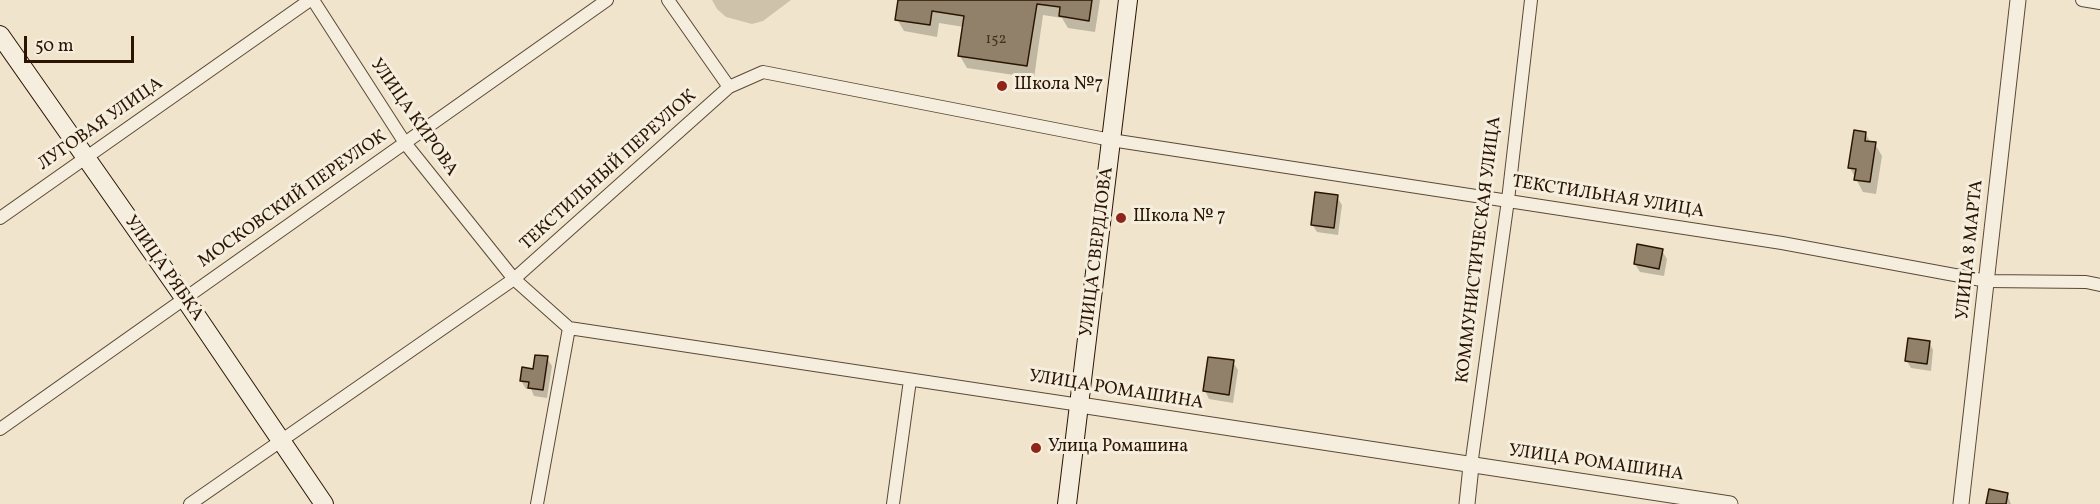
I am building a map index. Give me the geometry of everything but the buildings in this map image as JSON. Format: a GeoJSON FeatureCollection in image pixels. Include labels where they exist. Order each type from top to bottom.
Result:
{"type":"FeatureCollection","features":[{"type":"Feature","properties":{"kind":"main road","name":"УЛИЦА СВЕРДЛОВА"},"geometry":{"type":"LineString","coordinates":[[1066,504],[1080,405],[1128,0]]}},
{"type":"Feature","properties":{"kind":"main road","name":"УЛИЦА РЯБКА"},"geometry":{"type":"LineString","coordinates":[[0,35],[185,299],[324,504]]}},
{"type":"Feature","properties":{"kind":"street","name":"УЛИЦА КИРОВА"},"geometry":{"type":"LineString","coordinates":[[311,0],[405,143],[514,279]]}},
{"type":"Feature","properties":{"kind":"street","name":"ЛУГОВАЯ УЛИЦА"},"geometry":{"type":"LineString","coordinates":[[0,218],[311,0]]}},
{"type":"Feature","properties":{"kind":"street","name":"МОСКОВСКИЙ ПЕРЕУЛОК"},"geometry":{"type":"LineString","coordinates":[[0,429],[607,0]]}},
{"type":"Feature","properties":{"kind":"street"},"geometry":{"type":"LineString","coordinates":[[668,0],[729,87]]}},
{"type":"Feature","properties":{"kind":"street","name":"КОММУНИСТИЧЕСКАЯ УЛИЦА"},"geometry":{"type":"LineString","coordinates":[[1467,504],[1508,200],[1531,0]]}},
{"type":"Feature","properties":{"kind":"street","name":"УЛИЦА 8 МАРТА"},"geometry":{"type":"LineString","coordinates":[[1961,504],[2018,0]]}},
{"type":"Feature","properties":{"kind":"street"},"geometry":{"type":"LineString","coordinates":[[2082,0],[2100,3]]}},
{"type":"Feature","properties":{"kind":"street","name":"ТЕКСТИЛЬНЫЙ ПЕРЕУЛОК"},"geometry":{"type":"LineString","coordinates":[[190,504],[514,279],[729,87],[763,72],[1111,140]]}},
{"type":"Feature","properties":{"kind":"street","name":"ТЕКСТИЛЬНАЯ УЛИЦА"},"geometry":{"type":"LineString","coordinates":[[1111,140],[1782,243],[1987,281],[2086,282],[2100,285]]}},
{"type":"Feature","properties":{"kind":"street"},"geometry":{"type":"LineString","coordinates":[[514,279],[569,328],[537,504]]}},
{"type":"Feature","properties":{"kind":"street","name":"УЛИЦА РОМАШИНА"},"geometry":{"type":"LineString","coordinates":[[569,328],[1730,504]]}},
{"type":"Feature","properties":{"kind":"street"},"geometry":{"type":"LineString","coordinates":[[893,504],[910,380]]}},
{"type":"Feature","properties":{"kind":"shaded area"},"geometry":{"type":"Polygon","coordinates":[[[712,0],[791,0],[763,21],[752,24],[726,17],[717,9],[712,0]]]}},
{"type":"Feature","properties":{"kind":"place","name":"Школа №7"},"geometry":{"type":"Point","coordinates":[1002,86]}},
{"type":"Feature","properties":{"kind":"place","name":"Школа № 7"},"geometry":{"type":"Point","coordinates":[1121,218]}},
{"type":"Feature","properties":{"kind":"place","name":"Улица Ромашина"},"geometry":{"type":"Point","coordinates":[1036,448]}}]}
